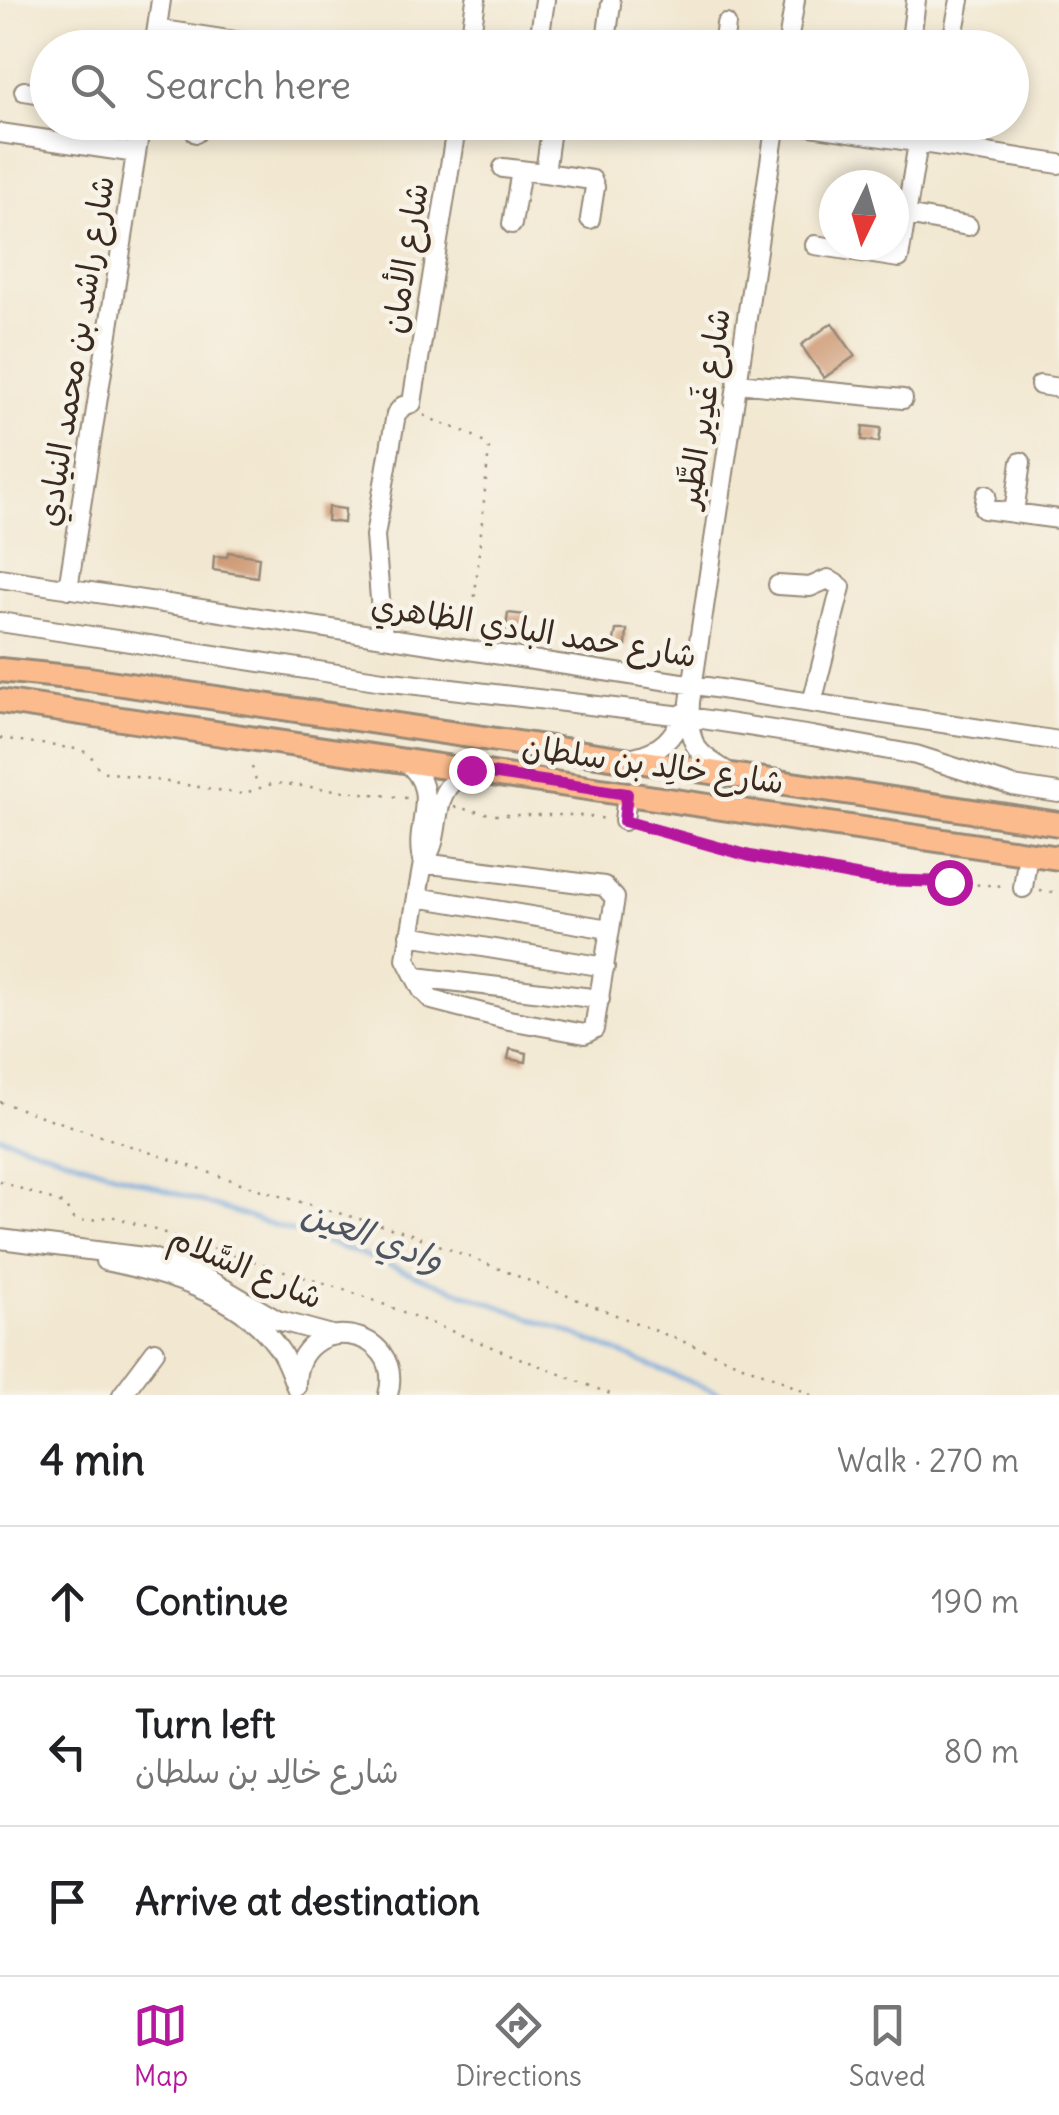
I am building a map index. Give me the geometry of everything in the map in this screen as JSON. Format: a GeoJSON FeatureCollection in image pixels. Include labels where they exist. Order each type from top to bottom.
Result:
{"type":"FeatureCollection","features":[{"type":"Feature","properties":{"kind":"main road","name":"شارع خالِد بن سلطان"},"geometry":{"type":"LineString","coordinates":[[0,670],[1052,823]]}},
{"type":"Feature","properties":{"kind":"main road","name":"شارع خالِد بن سلطان"},"geometry":{"type":"LineString","coordinates":[[0,701],[1059,858]]}},
{"type":"Feature","properties":{"kind":"street"},"geometry":{"type":"LineString","coordinates":[[156,30],[161,0]]}},
{"type":"Feature","properties":{"kind":"street"},"geometry":{"type":"LineString","coordinates":[[472,30],[476,0]]}},
{"type":"Feature","properties":{"kind":"street"},"geometry":{"type":"LineString","coordinates":[[541,30],[545,0]]}},
{"type":"Feature","properties":{"kind":"street"},"geometry":{"type":"LineString","coordinates":[[791,30],[795,0]]}},
{"type":"Feature","properties":{"kind":"street"},"geometry":{"type":"LineString","coordinates":[[912,30],[916,0]]}},
{"type":"Feature","properties":{"kind":"street"},"geometry":{"type":"LineString","coordinates":[[954,30],[960,0]]}},
{"type":"Feature","properties":{"kind":"street"},"geometry":{"type":"LineString","coordinates":[[607,30],[611,4]]}},
{"type":"Feature","properties":{"kind":"street"},"geometry":{"type":"LineString","coordinates":[[725,30],[726,24]]}},
{"type":"Feature","properties":{"kind":"street"},"geometry":{"type":"LineString","coordinates":[[24,91],[30,92]]}},
{"type":"Feature","properties":{"kind":"street"},"geometry":{"type":"LineString","coordinates":[[0,133],[30,132]]}},
{"type":"Feature","properties":{"kind":"street"},"geometry":{"type":"LineString","coordinates":[[85,140],[136,153]]}},
{"type":"Feature","properties":{"kind":"street","name":"شارع راشد بن محمد النيادي"},"geometry":{"type":"LineString","coordinates":[[68,588],[138,140]]}},
{"type":"Feature","properties":{"kind":"street","name":"شارع الأمان"},"geometry":{"type":"LineString","coordinates":[[383,637],[376,529],[396,414],[402,406],[412,403],[454,140]]}},
{"type":"Feature","properties":{"kind":"street"},"geometry":{"type":"LineString","coordinates":[[545,173],[550,140]]}},
{"type":"Feature","properties":{"kind":"street","name":"شارع غَدِير الطَّير"},"geometry":{"type":"LineString","coordinates":[[688,705],[773,140]]}},
{"type":"Feature","properties":{"kind":"street"},"geometry":{"type":"LineString","coordinates":[[909,181],[913,140]]}},
{"type":"Feature","properties":{"kind":"street"},"geometry":{"type":"LineString","coordinates":[[934,140],[1059,164]]}},
{"type":"Feature","properties":{"kind":"street"},"geometry":{"type":"LineString","coordinates":[[512,224],[512,169],[592,180],[590,219]]}},
{"type":"Feature","properties":{"kind":"street"},"geometry":{"type":"LineString","coordinates":[[909,216],[968,226]]}},
{"type":"Feature","properties":{"kind":"street"},"geometry":{"type":"LineString","coordinates":[[814,245],[819,246]]}},
{"type":"Feature","properties":{"kind":"street"},"geometry":{"type":"LineString","coordinates":[[738,383],[903,399]]}},
{"type":"Feature","properties":{"kind":"street"},"geometry":{"type":"LineString","coordinates":[[1014,513],[1021,462]]}},
{"type":"Feature","properties":{"kind":"street"},"geometry":{"type":"LineString","coordinates":[[986,495],[984,509],[1049,513]]}},
{"type":"Feature","properties":{"kind":"street","name":"شارع حمد البادي الظاهري"},"geometry":{"type":"LineString","coordinates":[[0,578],[462,649],[688,705],[812,703],[1059,741]]}},
{"type":"Feature","properties":{"kind":"street"},"geometry":{"type":"LineString","coordinates":[[778,585],[810,587],[828,579],[841,587],[812,703]]}},
{"type":"Feature","properties":{"kind":"street"},"geometry":{"type":"LineString","coordinates":[[0,622],[383,681],[688,705],[916,755],[1013,786],[1054,792],[1052,823]]}},
{"type":"Feature","properties":{"kind":"street"},"geometry":{"type":"LineString","coordinates":[[619,759],[651,753],[663,746],[688,705]]}},
{"type":"Feature","properties":{"kind":"street"},"geometry":{"type":"LineString","coordinates":[[688,705],[692,742],[698,752],[731,774]]}},
{"type":"Feature","properties":{"kind":"street"},"geometry":{"type":"LineString","coordinates":[[404,760],[433,800]]}},
{"type":"Feature","properties":{"kind":"street"},"geometry":{"type":"LineString","coordinates":[[423,863],[604,886],[614,898],[594,1029],[585,1034],[432,1000],[406,959],[423,863],[420,850],[433,800],[471,770]]}},
{"type":"Feature","properties":{"kind":"street"},"geometry":{"type":"LineString","coordinates":[[624,821],[627,794]]}},
{"type":"Feature","properties":{"kind":"street"},"geometry":{"type":"LineString","coordinates":[[1023,888],[1028,853]]}},
{"type":"Feature","properties":{"kind":"street"},"geometry":{"type":"LineString","coordinates":[[416,897],[609,928]]}},
{"type":"Feature","properties":{"kind":"street"},"geometry":{"type":"LineString","coordinates":[[409,935],[606,968]]}},
{"type":"Feature","properties":{"kind":"street"},"geometry":{"type":"LineString","coordinates":[[416,977],[600,999]]}},
{"type":"Feature","properties":{"kind":"street","name":"شارع السَّلام"},"geometry":{"type":"LineString","coordinates":[[8,1240],[152,1258],[212,1281],[277,1320],[332,1335],[348,1334],[375,1346],[385,1358],[391,1393]]}},
{"type":"Feature","properties":{"kind":"street","name":"شارع السَّلام"},"geometry":{"type":"LineString","coordinates":[[8,1240],[121,1264],[204,1291],[261,1328],[285,1358],[298,1391]]}},
{"type":"Feature","properties":{"kind":"street"},"geometry":{"type":"LineString","coordinates":[[298,1391],[301,1360],[319,1340],[332,1335]]}},
{"type":"Feature","properties":{"kind":"street"},"geometry":{"type":"LineString","coordinates":[[122,1395],[155,1352]]}},
{"type":"Feature","properties":{"kind":"path"},"geometry":{"type":"LineString","coordinates":[[412,403],[439,424],[478,436],[489,448],[474,605],[462,649]]}},
{"type":"Feature","properties":{"kind":"path"},"geometry":{"type":"LineString","coordinates":[[0,738],[76,749],[89,754],[100,771],[242,794],[275,783],[433,800],[459,810],[494,816],[572,815],[624,821],[750,856],[878,880],[976,883],[1059,894]]}},
{"type":"Feature","properties":{"kind":"path"},"geometry":{"type":"LineString","coordinates":[[252,767],[259,788]]}},
{"type":"Feature","properties":{"kind":"path"},"geometry":{"type":"LineString","coordinates":[[0,1102],[255,1188],[410,1234],[811,1395]]}},
{"type":"Feature","properties":{"kind":"path"},"geometry":{"type":"LineString","coordinates":[[0,1182],[65,1205],[72,1218],[86,1222],[112,1216],[360,1295],[613,1395]]}},
{"type":"Feature","properties":{"kind":"building"},"geometry":{"type":"Polygon","coordinates":[[[832,323],[855,356],[824,378],[801,345],[832,323]]]}},
{"type":"Feature","properties":{"kind":"building"},"geometry":{"type":"Polygon","coordinates":[[[863,426],[881,428],[879,442],[862,440],[863,426]]]}},
{"type":"Feature","properties":{"kind":"building"},"geometry":{"type":"Polygon","coordinates":[[[328,507],[345,509],[344,523],[327,521],[328,507]]]}},
{"type":"Feature","properties":{"kind":"building"},"geometry":{"type":"Polygon","coordinates":[[[228,552],[259,557],[257,577],[213,570],[214,556],[227,557],[228,552]]]}},
{"type":"Feature","properties":{"kind":"building"},"geometry":{"type":"Polygon","coordinates":[[[508,613],[526,615],[523,630],[506,628],[508,613]]]}},
{"type":"Feature","properties":{"kind":"building"},"geometry":{"type":"Polygon","coordinates":[[[616,630],[627,630],[626,646],[613,645],[616,630]]]}},
{"type":"Feature","properties":{"kind":"building"},"geometry":{"type":"Polygon","coordinates":[[[510,1049],[527,1053],[526,1062],[508,1059],[510,1049]]]}},
{"type":"Feature","properties":{"kind":"waterway","name":"وادي العين"},"geometry":{"type":"LineString","coordinates":[[0,1136],[352,1251],[723,1395]]}},
{"type":"Feature","properties":{"kind":"route"},"geometry":{"type":"LineString","coordinates":[[471,770],[627,794],[624,821],[750,856],[878,880],[949,882]]}}]}
